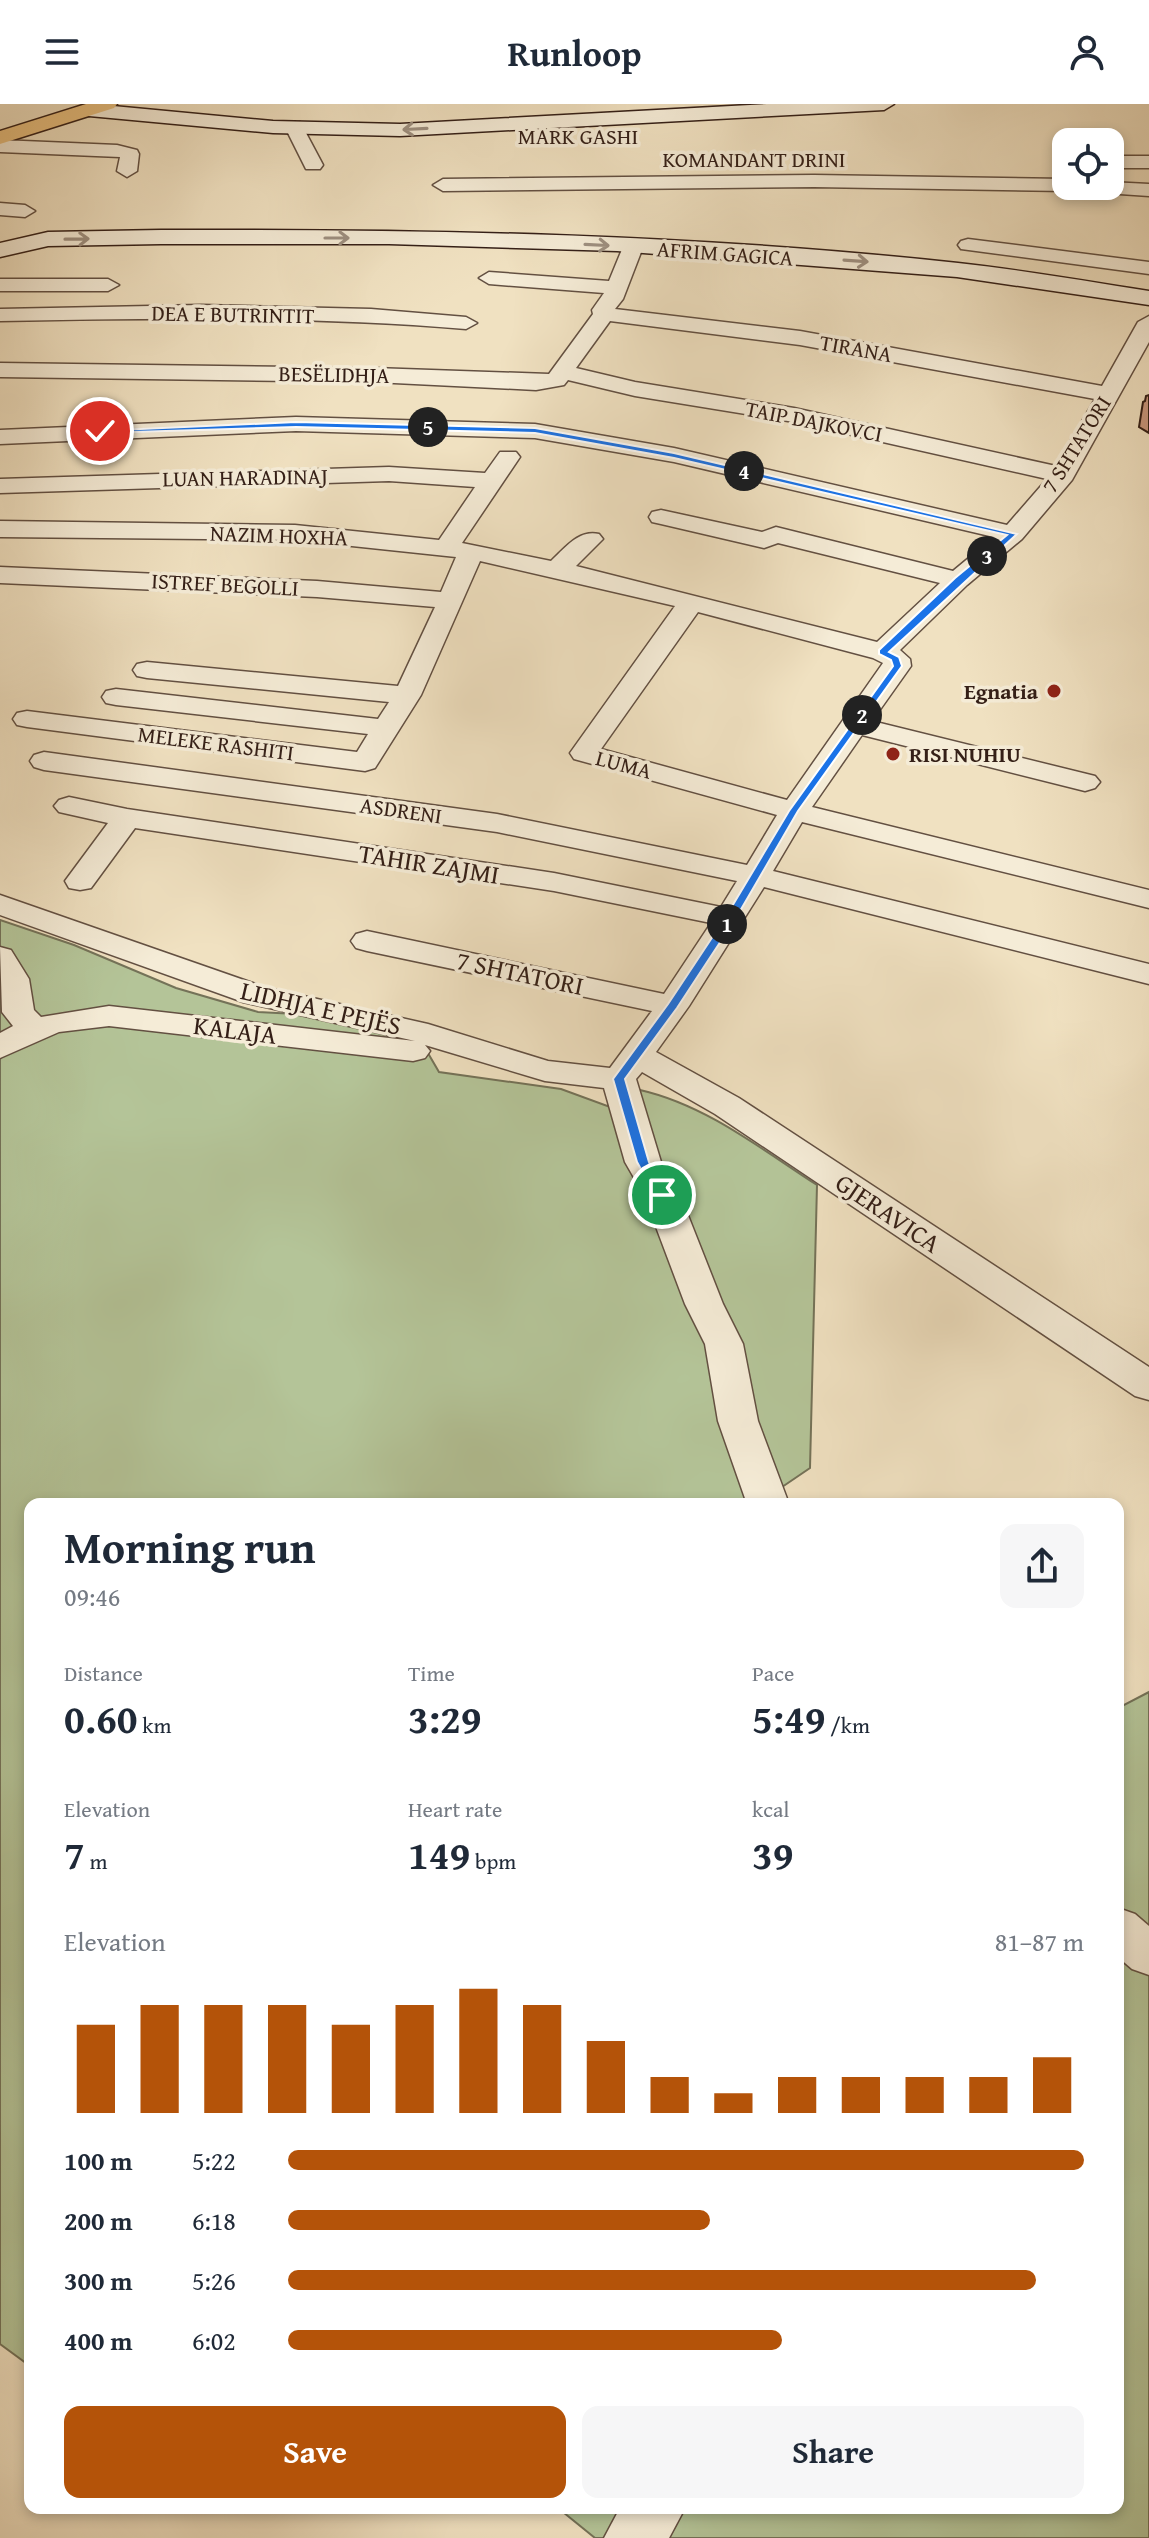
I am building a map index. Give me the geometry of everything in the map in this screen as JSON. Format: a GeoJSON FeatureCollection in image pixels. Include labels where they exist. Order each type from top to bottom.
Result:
{"type":"FeatureCollection","features":[{"type":"Feature","properties":{"kind":"main road"},"geometry":{"type":"LineString","coordinates":[[0,138],[98,107]]}},
{"type":"Feature","properties":{"kind":"street"},"geometry":{"type":"LineString","coordinates":[[98,107],[300,128],[400,130],[884,104]]}},
{"type":"Feature","properties":{"kind":"street"},"geometry":{"type":"LineString","coordinates":[[300,128],[297,133],[313,165]]}},
{"type":"Feature","properties":{"kind":"street"},"geometry":{"type":"LineString","coordinates":[[0,146],[117,151],[130,154],[127,171]]}},
{"type":"Feature","properties":{"kind":"street"},"geometry":{"type":"LineString","coordinates":[[1124,162],[1149,162]]}},
{"type":"Feature","properties":{"kind":"street","name":"KOMANDANT DRINI"},"geometry":{"type":"LineString","coordinates":[[443,185],[814,181],[1052,185]]}},
{"type":"Feature","properties":{"kind":"street"},"geometry":{"type":"LineString","coordinates":[[1124,188],[1149,190]]}},
{"type":"Feature","properties":{"kind":"street"},"geometry":{"type":"LineString","coordinates":[[0,209],[25,211]]}},
{"type":"Feature","properties":{"kind":"street","name":"AFRIM GAGICA"},"geometry":{"type":"LineString","coordinates":[[0,250],[48,239],[299,230],[633,247],[933,268],[1149,298]]}},
{"type":"Feature","properties":{"kind":"street"},"geometry":{"type":"LineString","coordinates":[[968,245],[1149,268]]}},
{"type":"Feature","properties":{"kind":"street"},"geometry":{"type":"LineString","coordinates":[[564,372],[594,324],[604,314],[603,310],[612,299],[633,247]]}},
{"type":"Feature","properties":{"kind":"street"},"geometry":{"type":"LineString","coordinates":[[489,278],[616,288]]}},
{"type":"Feature","properties":{"kind":"street"},"geometry":{"type":"LineString","coordinates":[[0,285],[108,285]]}},
{"type":"Feature","properties":{"kind":"street","name":"DEA E BUTRINTIT"},"geometry":{"type":"LineString","coordinates":[[0,315],[201,311],[371,315],[466,323]]}},
{"type":"Feature","properties":{"kind":"street","name":"TIRANA"},"geometry":{"type":"LineString","coordinates":[[604,314],[800,338],[1107,394]]}},
{"type":"Feature","properties":{"kind":"street","name":"7 SHTATORI"},"geometry":{"type":"LineString","coordinates":[[883,652],[958,580],[1013,534],[1063,475],[1149,322]]}},
{"type":"Feature","properties":{"kind":"street","name":"BESËLIDHJA"},"geometry":{"type":"LineString","coordinates":[[0,370],[444,377],[536,383],[556,380],[564,372]]}},
{"type":"Feature","properties":{"kind":"street","name":"TAIP DAJKOVCI"},"geometry":{"type":"LineString","coordinates":[[564,372],[635,389],[794,415],[1063,475]]}},
{"type":"Feature","properties":{"kind":"street"},"geometry":{"type":"LineString","coordinates":[[0,437],[296,424],[535,431],[674,455],[1013,534]]}},
{"type":"Feature","properties":{"kind":"street"},"geometry":{"type":"LineString","coordinates":[[458,550],[491,481],[508,457]]}},
{"type":"Feature","properties":{"kind":"street","name":"LUAN HARADINAJ"},"geometry":{"type":"LineString","coordinates":[[0,486],[389,474],[491,481]]}},
{"type":"Feature","properties":{"kind":"street"},"geometry":{"type":"LineString","coordinates":[[661,517],[764,540],[776,535],[958,580]]}},
{"type":"Feature","properties":{"kind":"street","name":"NAZIM HOXHA"},"geometry":{"type":"LineString","coordinates":[[0,529],[314,533],[458,550],[556,570],[883,652]]}},
{"type":"Feature","properties":{"kind":"street"},"geometry":{"type":"LineString","coordinates":[[556,570],[590,539]]}},
{"type":"Feature","properties":{"kind":"street","name":"MELEKE RASHITI"},"geometry":{"type":"LineString","coordinates":[[27,719],[365,762],[407,695],[450,601],[458,550]]}},
{"type":"Feature","properties":{"kind":"street","name":"ISTREF BEGOLLI"},"geometry":{"type":"LineString","coordinates":[[0,575],[317,589],[450,601]]}},
{"type":"Feature","properties":{"kind":"street","name":"LUMA"},"geometry":{"type":"LineString","coordinates":[[690,604],[584,753],[794,811]]}},
{"type":"Feature","properties":{"kind":"street"},"geometry":{"type":"LineString","coordinates":[[766,1498],[738,1421],[724,1344],[704,1304],[662,1195],[643,1162],[629,1067],[730,918],[794,811],[897,666],[896,659],[883,652]]}},
{"type":"Feature","properties":{"kind":"street"},"geometry":{"type":"LineString","coordinates":[[147,670],[407,695]]}},
{"type":"Feature","properties":{"kind":"street","name":"MELEKE RASHITI"},"geometry":{"type":"LineString","coordinates":[[116,697],[386,728]]}},
{"type":"Feature","properties":{"kind":"street"},"geometry":{"type":"LineString","coordinates":[[854,725],[1085,782]]}},
{"type":"Feature","properties":{"kind":"street","name":"ASDRENI"},"geometry":{"type":"LineString","coordinates":[[44,761],[497,823],[756,876],[1149,974]]}},
{"type":"Feature","properties":{"kind":"street","name":"TAHIR ZAJMI"},"geometry":{"type":"LineString","coordinates":[[69,806],[127,818],[554,882],[730,918]]}},
{"type":"Feature","properties":{"kind":"street"},"geometry":{"type":"LineString","coordinates":[[794,811],[1149,899]]}},
{"type":"Feature","properties":{"kind":"street"},"geometry":{"type":"LineString","coordinates":[[80,881],[127,818]]}},
{"type":"Feature","properties":{"kind":"street","name":"LIDHJA E PEJËS"},"geometry":{"type":"LineString","coordinates":[[0,904],[82,931],[169,967],[255,995],[416,1031],[545,1071],[629,1067]]}},
{"type":"Feature","properties":{"kind":"street","name":"7 SHTATORI"},"geometry":{"type":"LineString","coordinates":[[367,941],[673,1006]]}},
{"type":"Feature","properties":{"kind":"street"},"geometry":{"type":"LineString","coordinates":[[0,957],[13,979],[18,1012],[33,1028]]}},
{"type":"Feature","properties":{"kind":"street","name":"KALAJA"},"geometry":{"type":"LineString","coordinates":[[0,1048],[33,1028],[59,1020],[109,1016],[469,1058],[487,1055]]}},
{"type":"Feature","properties":{"kind":"street","name":"GJERAVICA"},"geometry":{"type":"LineString","coordinates":[[629,1067],[727,1106],[1144,1376]]}},
{"type":"Feature","properties":{"kind":"street"},"geometry":{"type":"LineString","coordinates":[[633,2538],[651,2514]]}},
{"type":"Feature","properties":{"kind":"green space"},"geometry":{"type":"Polygon","coordinates":[[[0,920],[74,945],[176,988],[258,1012],[315,1015],[421,1041],[439,1072],[561,1089],[610,1107],[638,1106],[640,1090],[664,1097],[710,1117],[817,1185],[810,1468],[766,1498],[24,1498],[24,2362],[0,2344],[0,1059],[7,1051],[0,1036],[0,920]]]}},
{"type":"Feature","properties":{"kind":"green space"},"geometry":{"type":"Polygon","coordinates":[[[1149,1692],[1149,2538],[595,2538],[565,2514],[1124,2514],[1124,1705],[1149,1692]]]}},
{"type":"Feature","properties":{"kind":"place","name":"Egnatia"},"geometry":{"type":"Point","coordinates":[1054,691]}},
{"type":"Feature","properties":{"kind":"place","name":"RISI NUHIU"},"geometry":{"type":"Point","coordinates":[893,754]}},
{"type":"Feature","properties":{"kind":"route"},"geometry":{"type":"LineString","coordinates":[[100,431],[296,424],[535,431],[674,455],[1013,534],[958,580],[883,652],[896,659],[897,666],[794,811],[673,1006],[619,1079],[643,1162],[662,1195]]}}]}
